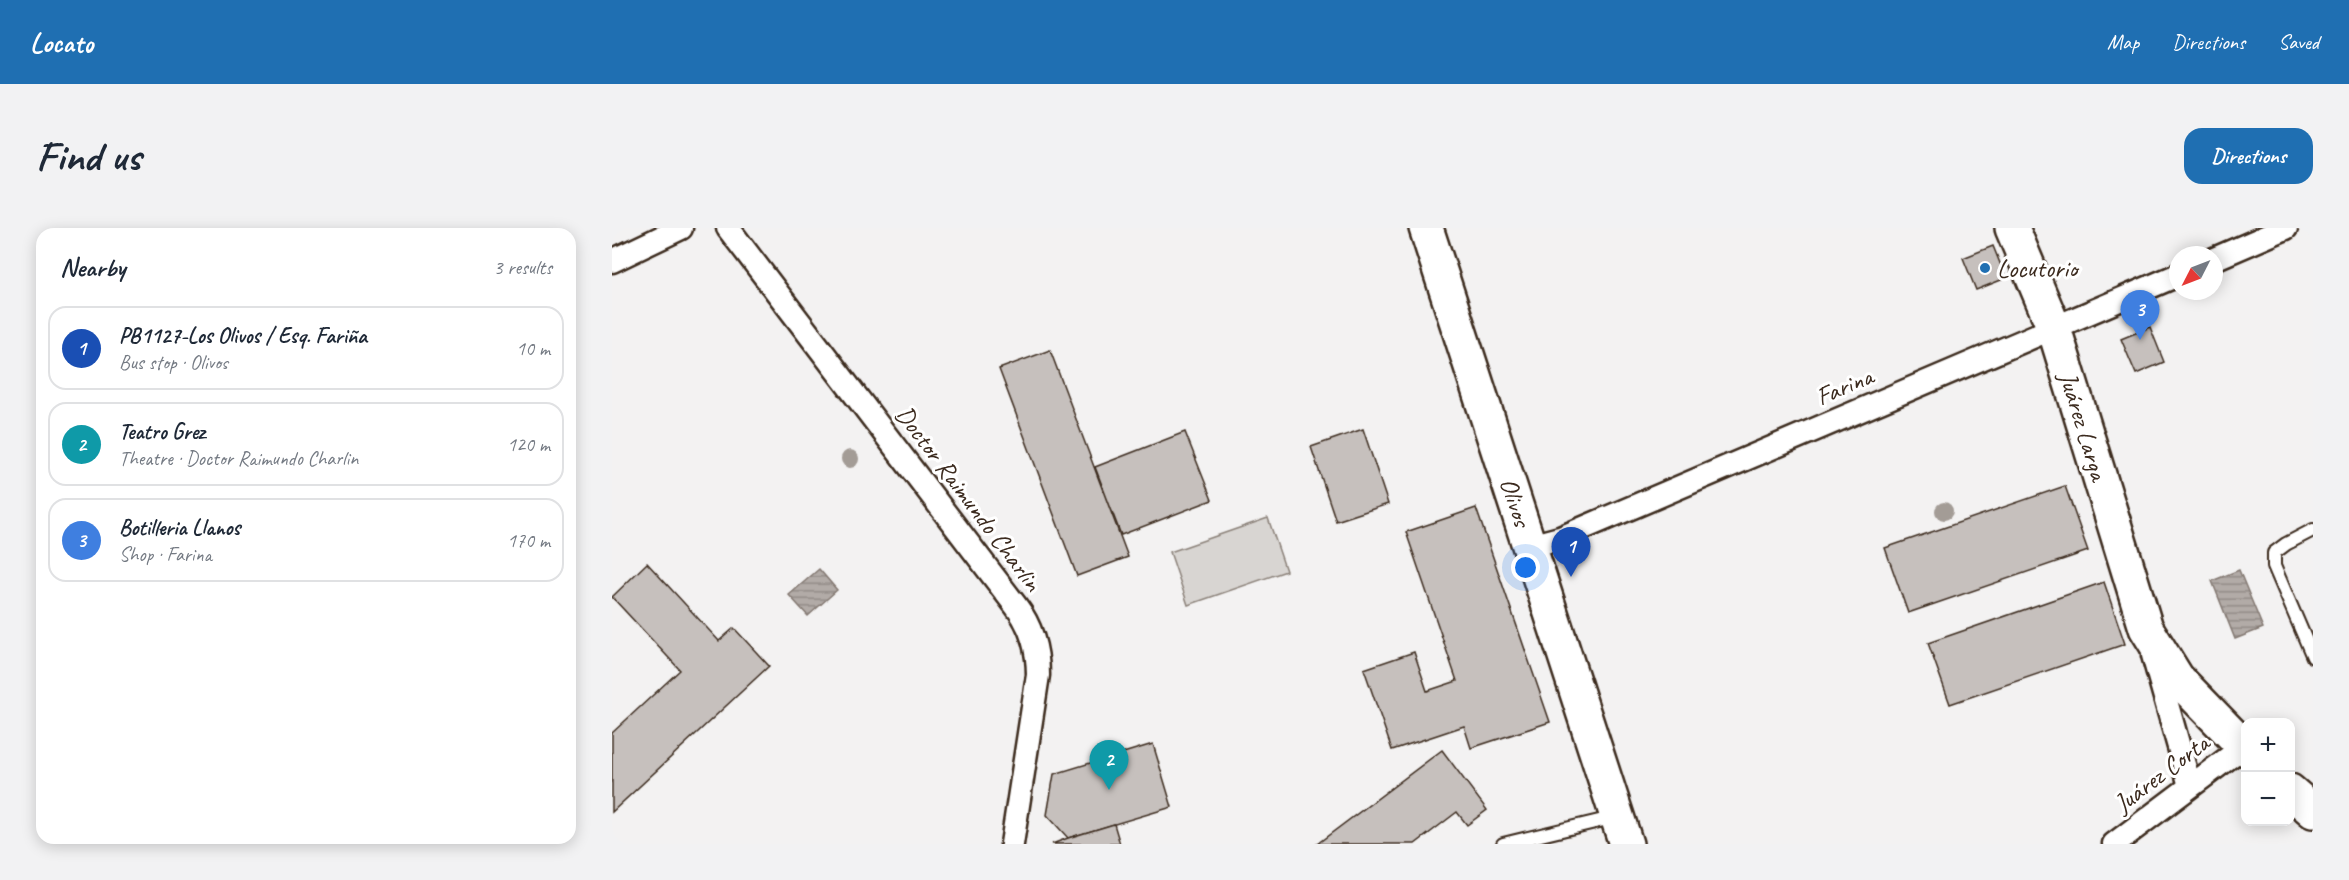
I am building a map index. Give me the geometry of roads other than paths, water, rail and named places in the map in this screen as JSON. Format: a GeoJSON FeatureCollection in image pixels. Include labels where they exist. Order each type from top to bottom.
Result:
{"type":"FeatureCollection","features":[{"type":"Feature","properties":{"kind":"street"},"geometry":{"type":"LineString","coordinates":[[612,261],[681,228]]}},
{"type":"Feature","properties":{"kind":"street","name":"Doctor Raimundo Charlin"},"geometry":{"type":"LineString","coordinates":[[728,228],[1009,597],[1030,629],[1038,659],[1038,675],[1012,844]]}},
{"type":"Feature","properties":{"kind":"street","name":"Olivos"},"geometry":{"type":"LineString","coordinates":[[1426,228],[1622,830]]}},
{"type":"Feature","properties":{"kind":"street","name":"Juárez Larga"},"geometry":{"type":"LineString","coordinates":[[2012,228],[2054,328],[2145,628],[2190,786]]}},
{"type":"Feature","properties":{"kind":"street"},"geometry":{"type":"LineString","coordinates":[[2223,255],[2286,228]]}},
{"type":"Feature","properties":{"kind":"street","name":"Farina"},"geometry":{"type":"LineString","coordinates":[[1530,546],[1560,538],[2169,279]]}},
{"type":"Feature","properties":{"kind":"street","name":"Juárez Larga"},"geometry":{"type":"LineString","coordinates":[[2145,628],[2177,678],[2241,745]]}},
{"type":"Feature","properties":{"kind":"street","name":"Juárez Corta"},"geometry":{"type":"LineString","coordinates":[[2114,844],[2241,750]]}},
{"type":"Feature","properties":{"kind":"street"},"geometry":{"type":"LineString","coordinates":[[2295,795],[2313,811]]}},
{"type":"Feature","properties":{"kind":"lane"},"geometry":{"type":"LineString","coordinates":[[2313,530],[2286,544],[2274,554],[2274,567],[2313,657]]}},
{"type":"Feature","properties":{"kind":"lane"},"geometry":{"type":"LineString","coordinates":[[1503,844],[1622,830]]}},
{"type":"Feature","properties":{"kind":"place","name":"Locutorio"},"geometry":{"type":"Point","coordinates":[1985,268]}},
{"type":"Feature","properties":{"kind":"place","name":"Botilleria Llanos"},"geometry":{"type":"Point","coordinates":[2140,340]}},
{"type":"Feature","properties":{"kind":"place","name":"PB1127-Los Olivos / Esq. Fariña"},"geometry":{"type":"Point","coordinates":[1571,577]}},
{"type":"Feature","properties":{"kind":"place","name":"Teatro Grez"},"geometry":{"type":"Point","coordinates":[1109,790]}}]}
